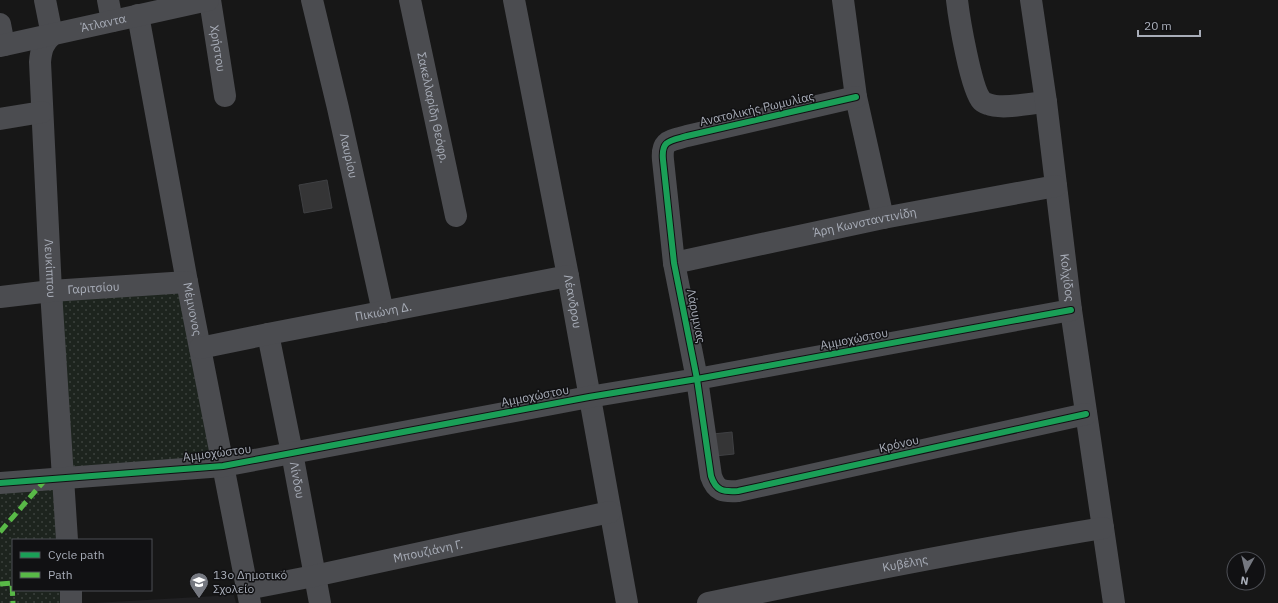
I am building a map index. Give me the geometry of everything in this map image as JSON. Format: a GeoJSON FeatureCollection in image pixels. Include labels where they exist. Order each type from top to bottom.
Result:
{"type":"FeatureCollection","features":[{"type":"Feature","properties":{"kind":"street"},"geometry":{"type":"LineString","coordinates":[[45,0],[52,35]]}},
{"type":"Feature","properties":{"kind":"street"},"geometry":{"type":"LineString","coordinates":[[108,0],[112,21]]}},
{"type":"Feature","properties":{"kind":"street","name":"Άτλαντα"},"geometry":{"type":"LineString","coordinates":[[1,39],[52,35],[209,0]]}},
{"type":"Feature","properties":{"kind":"street","name":"Χρήστου"},"geometry":{"type":"LineString","coordinates":[[209,0],[225,96]]}},
{"type":"Feature","properties":{"kind":"street","name":"Λαυρίου"},"geometry":{"type":"LineString","coordinates":[[312,0],[338,108],[383,312]]}},
{"type":"Feature","properties":{"kind":"street","name":"Σακελλαρίδη Θεόφρ."},"geometry":{"type":"LineString","coordinates":[[410,0],[456,216]]}},
{"type":"Feature","properties":{"kind":"street","name":"Λέανδρου"},"geometry":{"type":"LineString","coordinates":[[514,0],[568,276],[627,603]]}},
{"type":"Feature","properties":{"kind":"street"},"geometry":{"type":"LineString","coordinates":[[843,0],[856,97],[883,218]]}},
{"type":"Feature","properties":{"kind":"street"},"geometry":{"type":"LineString","coordinates":[[957,0],[970,67],[976,90],[982,102],[992,106],[1046,102]]}},
{"type":"Feature","properties":{"kind":"street","name":"Κολχίδος"},"geometry":{"type":"LineString","coordinates":[[1031,0],[1046,102],[1071,310],[1114,603]]}},
{"type":"Feature","properties":{"kind":"street","name":"Μέμνονος"},"geometry":{"type":"LineString","coordinates":[[138,15],[187,282],[248,596]]}},
{"type":"Feature","properties":{"kind":"street","name":"Λευκίππου"},"geometry":{"type":"LineString","coordinates":[[52,35],[44,42],[40,62],[51,292],[67,539]]}},
{"type":"Feature","properties":{"kind":"street","name":"Ανατολικής Ρωμυλίας"},"geometry":{"type":"LineString","coordinates":[[664,146],[668,142],[686,136],[856,97]]}},
{"type":"Feature","properties":{"kind":"street"},"geometry":{"type":"LineString","coordinates":[[0,119],[42,112]]}},
{"type":"Feature","properties":{"kind":"street","name":"Λάρυμνας"},"geometry":{"type":"LineString","coordinates":[[664,146],[662,151],[674,263],[697,379],[710,476],[717,489]]}},
{"type":"Feature","properties":{"kind":"street","name":"Άρη Κωνσταντινίδη"},"geometry":{"type":"LineString","coordinates":[[674,263],[883,218],[1056,186]]}},
{"type":"Feature","properties":{"kind":"street","name":"Πικιώνη Δ."},"geometry":{"type":"LineString","coordinates":[[200,348],[568,276]]}},
{"type":"Feature","properties":{"kind":"street","name":"Γαριτσίου"},"geometry":{"type":"LineString","coordinates":[[0,296],[187,282]]}},
{"type":"Feature","properties":{"kind":"street","name":"Αμμοχώστου"},"geometry":{"type":"LineString","coordinates":[[0,483],[223,466],[589,397],[697,379],[1071,310]]}},
{"type":"Feature","properties":{"kind":"street","name":"Λίνδου"},"geometry":{"type":"LineString","coordinates":[[268,334],[320,603]]}},
{"type":"Feature","properties":{"kind":"street","name":"Κρόνου"},"geometry":{"type":"LineString","coordinates":[[717,489],[728,492],[738,491],[1086,414]]}},
{"type":"Feature","properties":{"kind":"street","name":"Μπουζιάνη Γ."},"geometry":{"type":"LineString","coordinates":[[248,596],[314,576],[610,512]]}},
{"type":"Feature","properties":{"kind":"street","name":"Κυβέλης"},"geometry":{"type":"LineString","coordinates":[[708,603],[736,600],[844,575],[973,550],[1103,528]]}},
{"type":"Feature","properties":{"kind":"street"},"geometry":{"type":"LineString","coordinates":[[71,591],[72,603]]}},
{"type":"Feature","properties":{"kind":"shaded area"},"geometry":{"type":"Polygon","coordinates":[[[187,282],[223,466],[64,479],[67,539],[12,539],[12,591],[71,591],[71,603],[0,603],[0,483],[63,479],[51,291],[187,282]]]}},
{"type":"Feature","properties":{"kind":"shaded area","name":"13ο Δημοτικό Σχολείο"},"geometry":{"type":"Polygon","coordinates":[[[234,595],[236,603],[94,603],[234,595]]]}},
{"type":"Feature","properties":{"kind":"building"},"geometry":{"type":"Polygon","coordinates":[[[327,180],[332,208],[304,213],[299,185],[327,180]]]}},
{"type":"Feature","properties":{"kind":"building"},"geometry":{"type":"Polygon","coordinates":[[[732,432],[734,454],[715,456],[713,434],[732,432]]]}},
{"type":"Feature","properties":{"kind":"marked path"},"geometry":{"type":"LineString","coordinates":[[0,532],[45,480]]}},
{"type":"Feature","properties":{"kind":"marked path"},"geometry":{"type":"LineString","coordinates":[[0,584],[12,583]]}},
{"type":"Feature","properties":{"kind":"marked path"},"geometry":{"type":"LineString","coordinates":[[12,591],[13,603]]}},
{"type":"Feature","properties":{"kind":"cycle path"},"geometry":{"type":"LineString","coordinates":[[856,97],[687,136],[668,142],[665,145],[663,160],[674,263],[697,379],[711,476],[715,485],[724,491],[738,491],[1086,414]]}},
{"type":"Feature","properties":{"kind":"cycle path"},"geometry":{"type":"LineString","coordinates":[[0,483],[223,466],[589,397],[697,379],[1071,310]]}},
{"type":"Feature","properties":{"kind":"place","name":"13ο Δημοτικό Σχολείο"},"geometry":{"type":"Point","coordinates":[199,599]}}]}
